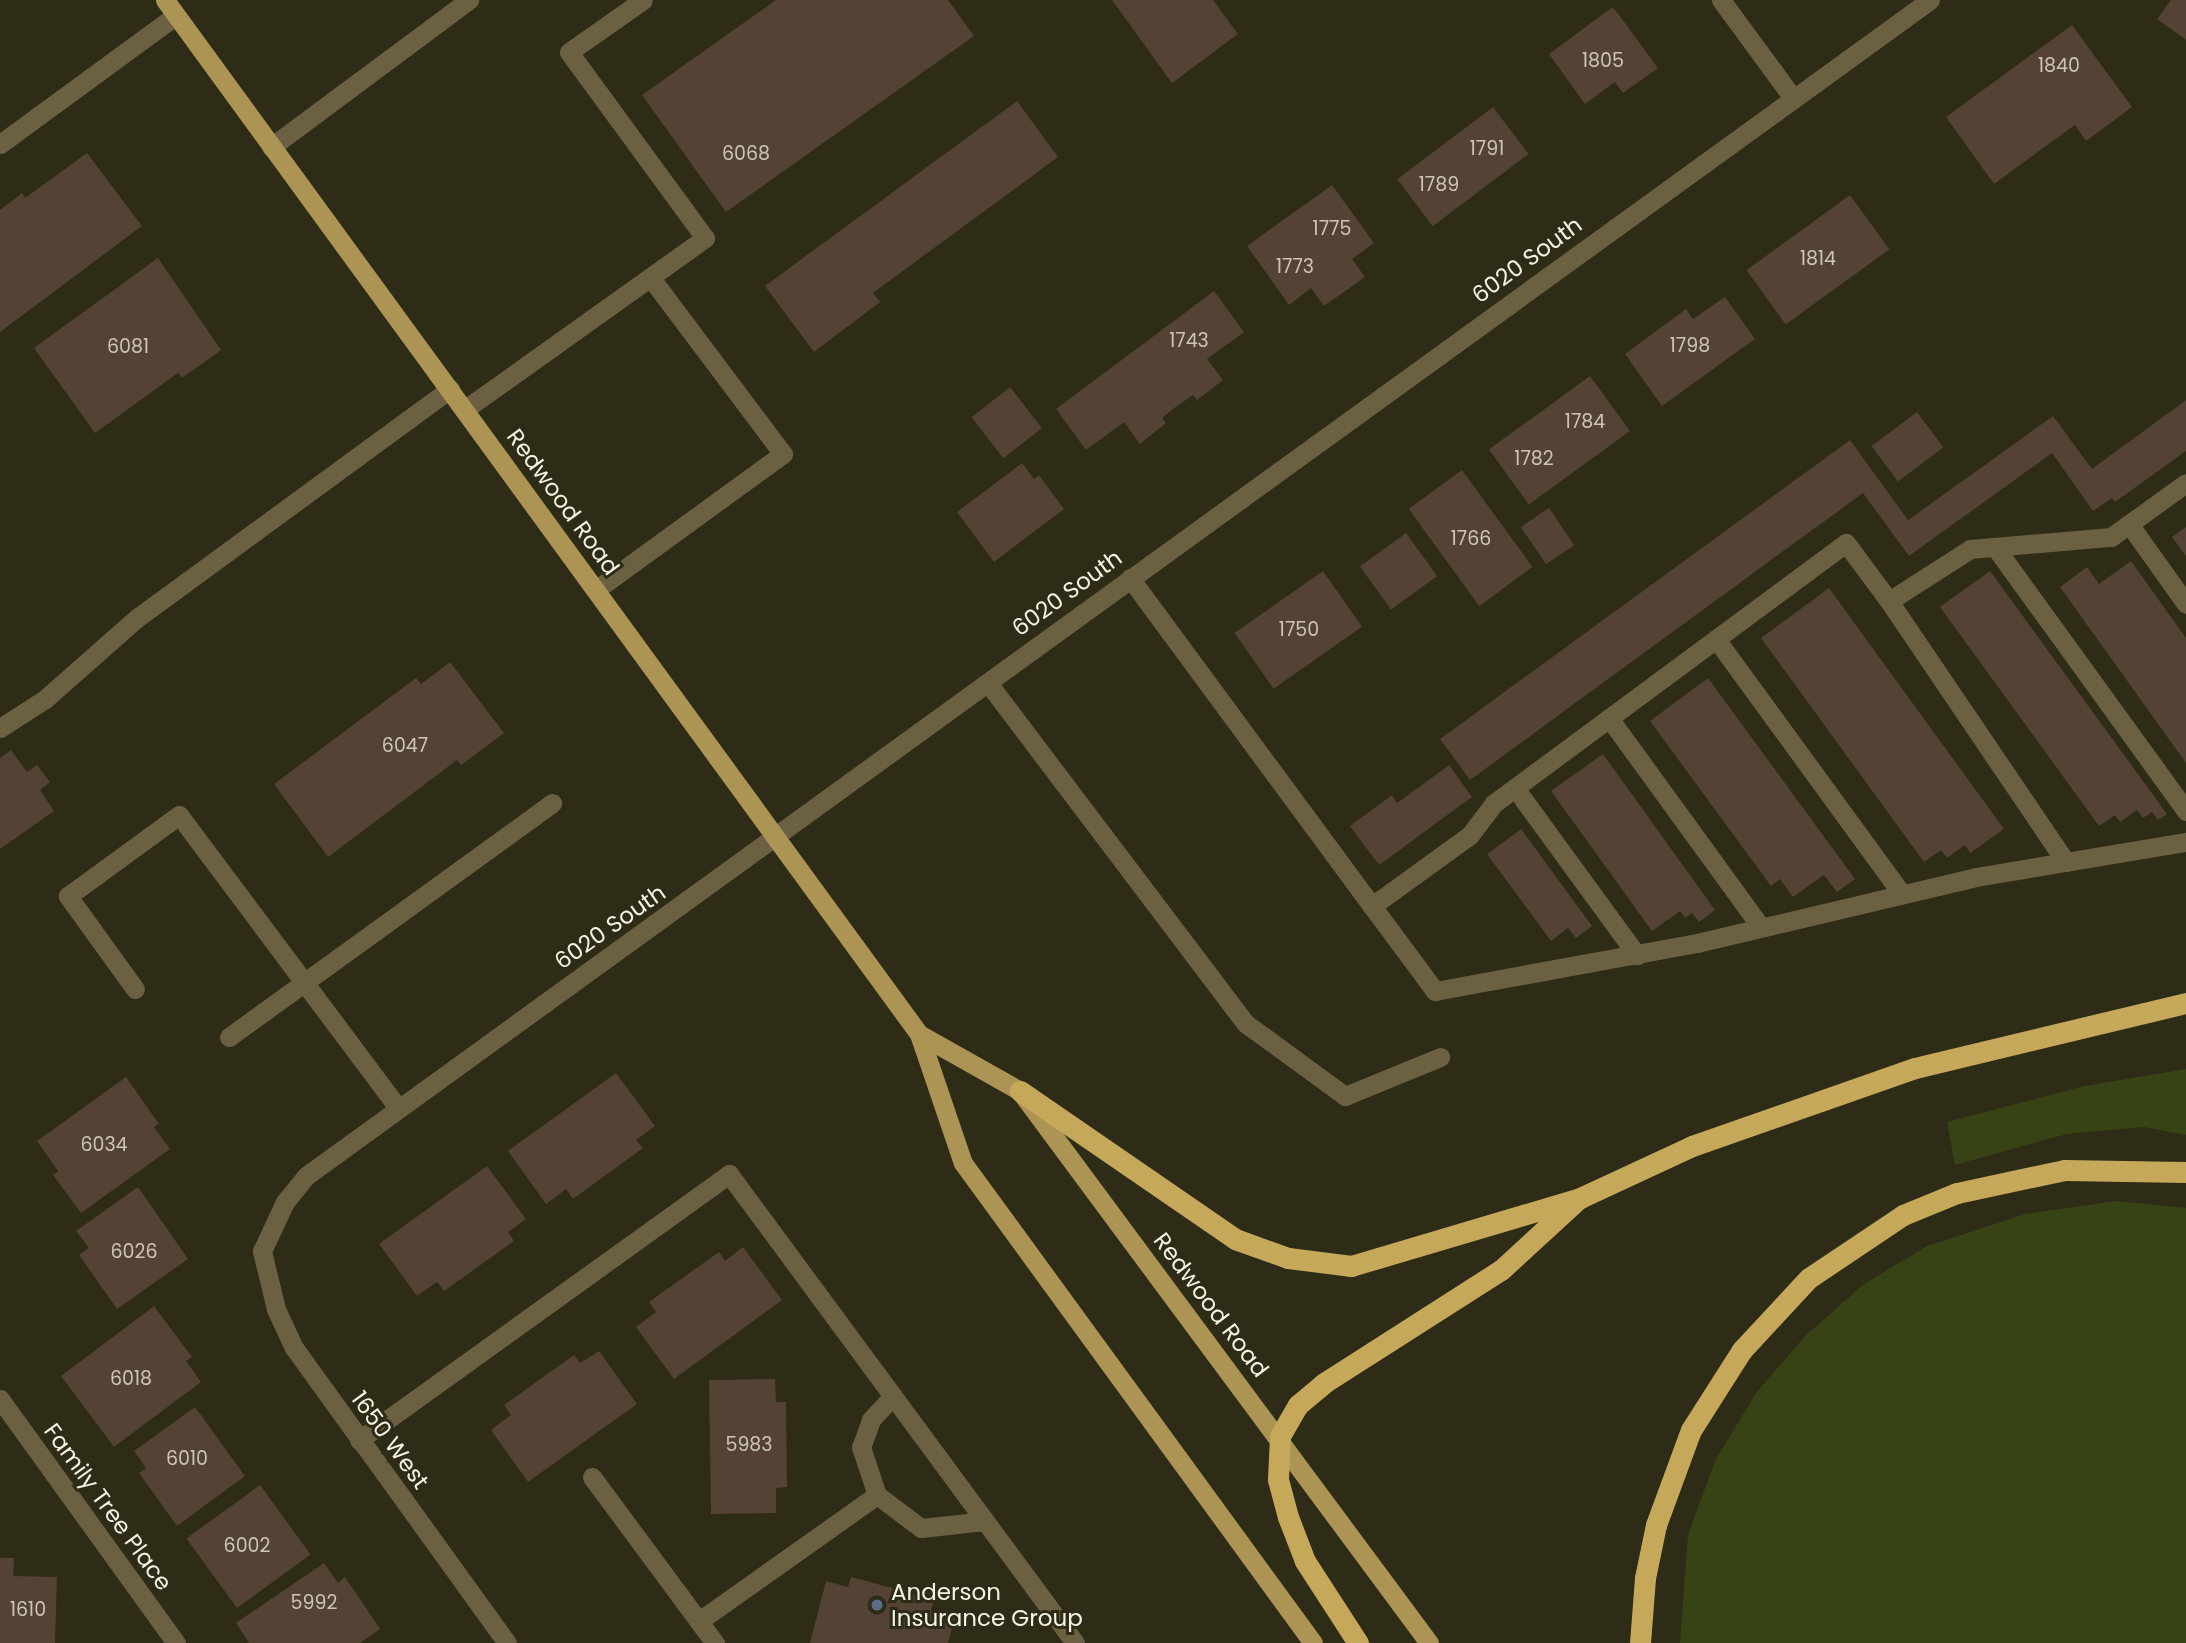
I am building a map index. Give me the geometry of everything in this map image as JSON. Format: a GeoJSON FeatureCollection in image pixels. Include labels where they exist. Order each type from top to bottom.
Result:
{"type":"FeatureCollection","features":[{"type":"Feature","properties":{"kind":"highway"},"geometry":{"type":"LineString","coordinates":[[1020,1091],[1236,1239],[1288,1258],[1350,1266],[1580,1198],[1692,1146],[1903,1072],[2186,1003]]}},
{"type":"Feature","properties":{"kind":"highway"},"geometry":{"type":"LineString","coordinates":[[1640,1643],[1645,1578],[1656,1525],[1691,1430],[1742,1350],[1809,1278],[1903,1215],[1958,1193],[2064,1170],[2186,1172]]}},
{"type":"Feature","properties":{"kind":"highway"},"geometry":{"type":"LineString","coordinates":[[1358,1643],[1305,1561],[1288,1517],[1278,1479],[1280,1436],[1298,1405],[1324,1383],[1501,1270],[1580,1198]]}},
{"type":"Feature","properties":{"kind":"main road","name":"Redwood Road"},"geometry":{"type":"LineString","coordinates":[[171,8],[919,1034],[964,1163],[1312,1643]]}},
{"type":"Feature","properties":{"kind":"main road","name":"Redwood Road"},"geometry":{"type":"LineString","coordinates":[[919,1034],[1020,1091],[1280,1436],[1429,1643]]}},
{"type":"Feature","properties":{"kind":"street"},"geometry":{"type":"LineString","coordinates":[[271,146],[469,0]]}},
{"type":"Feature","properties":{"kind":"street"},"geometry":{"type":"LineString","coordinates":[[464,410],[705,237],[569,52],[643,0]]}},
{"type":"Feature","properties":{"kind":"street"},"geometry":{"type":"LineString","coordinates":[[1721,0],[1793,98]]}},
{"type":"Feature","properties":{"kind":"street","name":"6020 South"},"geometry":{"type":"LineString","coordinates":[[262,1251],[285,1202],[306,1176],[776,839],[1130,578],[1930,0]]}},
{"type":"Feature","properties":{"kind":"street"},"geometry":{"type":"LineString","coordinates":[[0,144],[171,8]]}},
{"type":"Feature","properties":{"kind":"street"},"geometry":{"type":"LineString","coordinates":[[597,590],[783,454],[651,278]]}},
{"type":"Feature","properties":{"kind":"street"},"geometry":{"type":"LineString","coordinates":[[0,728],[45,699],[137,618],[450,389]]}},
{"type":"Feature","properties":{"kind":"street"},"geometry":{"type":"LineString","coordinates":[[1889,601],[1970,549],[2110,537],[2186,483]]}},
{"type":"Feature","properties":{"kind":"street"},"geometry":{"type":"LineString","coordinates":[[2129,524],[2186,604]]}},
{"type":"Feature","properties":{"kind":"street"},"geometry":{"type":"LineString","coordinates":[[1372,906],[1470,835],[1493,804],[1846,543],[1889,601],[2066,862]]}},
{"type":"Feature","properties":{"kind":"street"},"geometry":{"type":"LineString","coordinates":[[1995,547],[2186,811]]}},
{"type":"Feature","properties":{"kind":"street"},"geometry":{"type":"LineString","coordinates":[[1130,578],[1435,991],[1637,955],[1902,894],[2186,842]]}},
{"type":"Feature","properties":{"kind":"street"},"geometry":{"type":"LineString","coordinates":[[1716,639],[1902,894]]}},
{"type":"Feature","properties":{"kind":"street"},"geometry":{"type":"LineString","coordinates":[[988,683],[1245,1023],[1345,1096],[1440,1057]]}},
{"type":"Feature","properties":{"kind":"street"},"geometry":{"type":"LineString","coordinates":[[1609,718],[1761,927]]}},
{"type":"Feature","properties":{"kind":"street"},"geometry":{"type":"LineString","coordinates":[[1515,788],[1637,955]]}},
{"type":"Feature","properties":{"kind":"street"},"geometry":{"type":"LineString","coordinates":[[229,1037],[552,803]]}},
{"type":"Feature","properties":{"kind":"street"},"geometry":{"type":"LineString","coordinates":[[135,989],[68,896],[179,815],[398,1108]]}},
{"type":"Feature","properties":{"kind":"street"},"geometry":{"type":"LineString","coordinates":[[359,1440],[729,1174],[1075,1643]]}},
{"type":"Feature","properties":{"kind":"street","name":"1650 West"},"geometry":{"type":"LineString","coordinates":[[262,1251],[266,1280],[294,1348],[507,1643]]}},
{"type":"Feature","properties":{"kind":"street"},"geometry":{"type":"LineString","coordinates":[[893,1396],[871,1420],[861,1447],[877,1495],[921,1528],[985,1521]]}},
{"type":"Feature","properties":{"kind":"street","name":"Family Tree Place"},"geometry":{"type":"LineString","coordinates":[[0,1399],[176,1643]]}},
{"type":"Feature","properties":{"kind":"street"},"geometry":{"type":"LineString","coordinates":[[592,1477],[715,1643]]}},
{"type":"Feature","properties":{"kind":"street"},"geometry":{"type":"LineString","coordinates":[[699,1621],[877,1495]]}},
{"type":"Feature","properties":{"kind":"green space"},"geometry":{"type":"Polygon","coordinates":[[[2186,1069],[2186,1135],[2144,1127],[2066,1134],[1955,1165],[1947,1122],[2085,1086],[2186,1069]]]}},
{"type":"Feature","properties":{"kind":"green space"},"geometry":{"type":"Polygon","coordinates":[[[2117,1201],[2186,1208],[2186,1643],[1680,1643],[1688,1535],[1715,1461],[1756,1393],[1805,1336],[1864,1284],[1927,1246],[2025,1214],[2117,1201]]]}},
{"type":"Feature","properties":{"kind":"building"},"geometry":{"type":"Polygon","coordinates":[[[776,0],[948,0],[974,36],[726,212],[642,95],[776,0]]]}},
{"type":"Feature","properties":{"kind":"building"},"geometry":{"type":"Polygon","coordinates":[[[1112,0],[1213,0],[1238,34],[1172,83],[1112,0]]]}},
{"type":"Feature","properties":{"kind":"building"},"geometry":{"type":"Polygon","coordinates":[[[2171,0],[2186,0],[2186,40],[2157,19],[2171,0]]]}},
{"type":"Feature","properties":{"kind":"building"},"geometry":{"type":"Polygon","coordinates":[[[1613,7],[1658,68],[1623,93],[1615,82],[1585,104],[1549,54],[1613,7]]]}},
{"type":"Feature","properties":{"kind":"building"},"geometry":{"type":"Polygon","coordinates":[[[2072,25],[2132,107],[2086,141],[2075,125],[1994,184],[1946,117],[2072,25]]]}},
{"type":"Feature","properties":{"kind":"building"},"geometry":{"type":"Polygon","coordinates":[[[1017,101],[1058,157],[873,293],[880,302],[814,352],[765,286],[1017,101]]]}},
{"type":"Feature","properties":{"kind":"building"},"geometry":{"type":"Polygon","coordinates":[[[1493,107],[1529,154],[1433,226],[1397,179],[1493,107]]]}},
{"type":"Feature","properties":{"kind":"building"},"geometry":{"type":"Polygon","coordinates":[[[87,153],[142,226],[0,332],[0,210],[22,193],[25,198],[87,153]]]}},
{"type":"Feature","properties":{"kind":"building"},"geometry":{"type":"Polygon","coordinates":[[[1332,185],[1374,243],[1352,259],[1365,277],[1324,306],[1311,288],[1289,305],[1247,246],[1332,185]]]}},
{"type":"Feature","properties":{"kind":"building"},"geometry":{"type":"Polygon","coordinates":[[[1850,195],[1889,249],[1786,324],[1746,270],[1850,195]]]}},
{"type":"Feature","properties":{"kind":"building"},"geometry":{"type":"Polygon","coordinates":[[[158,258],[221,350],[182,378],[178,373],[95,433],[34,348],[158,258]]]}},
{"type":"Feature","properties":{"kind":"building"},"geometry":{"type":"Polygon","coordinates":[[[1214,291],[1244,332],[1207,359],[1223,380],[1197,400],[1193,395],[1177,406],[1162,418],[1166,423],[1140,444],[1124,422],[1086,450],[1056,409],[1214,291]]]}},
{"type":"Feature","properties":{"kind":"building"},"geometry":{"type":"Polygon","coordinates":[[[1725,297],[1755,339],[1662,406],[1625,354],[1686,309],[1693,319],[1725,297]]]}},
{"type":"Feature","properties":{"kind":"building"},"geometry":{"type":"Polygon","coordinates":[[[1590,376],[1630,431],[1529,504],[1489,449],[1590,376]]]}},
{"type":"Feature","properties":{"kind":"building"},"geometry":{"type":"Polygon","coordinates":[[[1010,387],[1042,428],[1003,458],[971,417],[1010,387]]]}},
{"type":"Feature","properties":{"kind":"building"},"geometry":{"type":"Polygon","coordinates":[[[2186,400],[2186,451],[2115,502],[2112,498],[2093,511],[2052,453],[1909,556],[1863,493],[1470,780],[1440,739],[1850,440],[1908,520],[2053,416],[2092,469],[2186,400]]]}},
{"type":"Feature","properties":{"kind":"building"},"geometry":{"type":"Polygon","coordinates":[[[1917,412],[1943,447],[1898,481],[1871,446],[1917,412]]]}},
{"type":"Feature","properties":{"kind":"building"},"geometry":{"type":"Polygon","coordinates":[[[1022,463],[1034,479],[1039,475],[1064,509],[994,562],[957,512],[1022,463]]]}},
{"type":"Feature","properties":{"kind":"building"},"geometry":{"type":"Polygon","coordinates":[[[1462,470],[1533,567],[1479,606],[1409,509],[1462,470]]]}},
{"type":"Feature","properties":{"kind":"building"},"geometry":{"type":"Polygon","coordinates":[[[1549,508],[1574,545],[1546,564],[1521,527],[1549,508]]]}},
{"type":"Feature","properties":{"kind":"building"},"geometry":{"type":"Polygon","coordinates":[[[2186,527],[2186,556],[2172,537],[2186,527]]]}},
{"type":"Feature","properties":{"kind":"building"},"geometry":{"type":"Polygon","coordinates":[[[1406,533],[1437,576],[1391,609],[1360,567],[1406,533]]]}},
{"type":"Feature","properties":{"kind":"building"},"geometry":{"type":"Polygon","coordinates":[[[2131,561],[2186,638],[2186,763],[2060,587],[2087,567],[2099,584],[2131,561]]]}},
{"type":"Feature","properties":{"kind":"building"},"geometry":{"type":"Polygon","coordinates":[[[1323,571],[1362,627],[1274,689],[1235,633],[1323,571]]]}},
{"type":"Feature","properties":{"kind":"building"},"geometry":{"type":"Polygon","coordinates":[[[1990,571],[2167,814],[2158,820],[2152,812],[2143,818],[2137,810],[2120,822],[2115,815],[2099,826],[1940,607],[1990,571]]]}},
{"type":"Feature","properties":{"kind":"building"},"geometry":{"type":"Polygon","coordinates":[[[1829,588],[2004,829],[1970,853],[1965,845],[1947,858],[1941,850],[1924,862],[1761,638],[1829,588]]]}},
{"type":"Feature","properties":{"kind":"building"},"geometry":{"type":"Polygon","coordinates":[[[450,662],[504,733],[461,765],[457,760],[328,857],[274,784],[416,678],[421,684],[450,662]]]}},
{"type":"Feature","properties":{"kind":"building"},"geometry":{"type":"Polygon","coordinates":[[[1708,678],[1855,879],[1837,892],[1824,875],[1793,897],[1780,879],[1771,886],[1650,721],[1708,678]]]}},
{"type":"Feature","properties":{"kind":"building"},"geometry":{"type":"Polygon","coordinates":[[[11,750],[27,772],[37,765],[50,782],[40,790],[54,811],[0,849],[0,758],[11,750]]]}},
{"type":"Feature","properties":{"kind":"building"},"geometry":{"type":"Polygon","coordinates":[[[1603,754],[1715,910],[1699,922],[1692,913],[1685,918],[1680,911],[1652,931],[1551,791],[1603,754]]]}},
{"type":"Feature","properties":{"kind":"building"},"geometry":{"type":"Polygon","coordinates":[[[1449,765],[1472,797],[1379,865],[1350,826],[1392,795],[1397,803],[1449,765]]]}},
{"type":"Feature","properties":{"kind":"building"},"geometry":{"type":"Polygon","coordinates":[[[1521,829],[1592,926],[1576,938],[1568,928],[1551,941],[1487,854],[1521,829]]]}},
{"type":"Feature","properties":{"kind":"building"},"geometry":{"type":"Polygon","coordinates":[[[616,1073],[655,1126],[636,1140],[643,1148],[573,1199],[566,1189],[546,1204],[508,1151],[616,1073]]]}},
{"type":"Feature","properties":{"kind":"building"},"geometry":{"type":"Polygon","coordinates":[[[126,1077],[159,1124],[154,1127],[170,1149],[81,1213],[53,1175],[58,1171],[37,1141],[126,1077]]]}},
{"type":"Feature","properties":{"kind":"building"},"geometry":{"type":"Polygon","coordinates":[[[487,1166],[526,1219],[508,1232],[514,1241],[444,1291],[437,1282],[417,1296],[379,1244],[487,1166]]]}},
{"type":"Feature","properties":{"kind":"building"},"geometry":{"type":"Polygon","coordinates":[[[138,1187],[188,1259],[117,1309],[79,1255],[89,1248],[76,1231],[138,1187]]]}},
{"type":"Feature","properties":{"kind":"building"},"geometry":{"type":"Polygon","coordinates":[[[743,1247],[782,1300],[674,1379],[636,1327],[656,1312],[649,1302],[719,1252],[725,1261],[743,1247]]]}},
{"type":"Feature","properties":{"kind":"building"},"geometry":{"type":"Polygon","coordinates":[[[154,1306],[192,1357],[186,1361],[201,1382],[114,1447],[61,1376],[154,1306]]]}},
{"type":"Feature","properties":{"kind":"building"},"geometry":{"type":"Polygon","coordinates":[[[599,1351],[637,1404],[528,1482],[491,1430],[511,1415],[504,1405],[574,1355],[580,1363],[599,1351]]]}},
{"type":"Feature","properties":{"kind":"building"},"geometry":{"type":"Polygon","coordinates":[[[775,1379],[776,1402],[786,1402],[787,1487],[776,1488],[776,1513],[711,1514],[709,1380],[775,1379]]]}},
{"type":"Feature","properties":{"kind":"building"},"geometry":{"type":"Polygon","coordinates":[[[195,1407],[245,1476],[177,1526],[139,1473],[146,1468],[134,1451],[195,1407]]]}},
{"type":"Feature","properties":{"kind":"building"},"geometry":{"type":"Polygon","coordinates":[[[260,1485],[311,1555],[237,1608],[186,1538],[260,1485]]]}},
{"type":"Feature","properties":{"kind":"building"},"geometry":{"type":"Polygon","coordinates":[[[0,1558],[14,1558],[13,1576],[57,1577],[55,1643],[0,1643],[0,1558]]]}},
{"type":"Feature","properties":{"kind":"building"},"geometry":{"type":"Polygon","coordinates":[[[324,1563],[338,1583],[345,1577],[380,1629],[360,1643],[249,1643],[236,1623],[324,1563]]]}},
{"type":"Feature","properties":{"kind":"building","name":"Anderson Insurance Group"},"geometry":{"type":"Polygon","coordinates":[[[851,1577],[934,1599],[931,1611],[955,1617],[948,1643],[810,1643],[826,1581],[848,1587],[851,1577]]]}},
{"type":"Feature","properties":{"kind":"place","name":"Anderson Insurance Group"},"geometry":{"type":"Point","coordinates":[877,1605]}}]}
